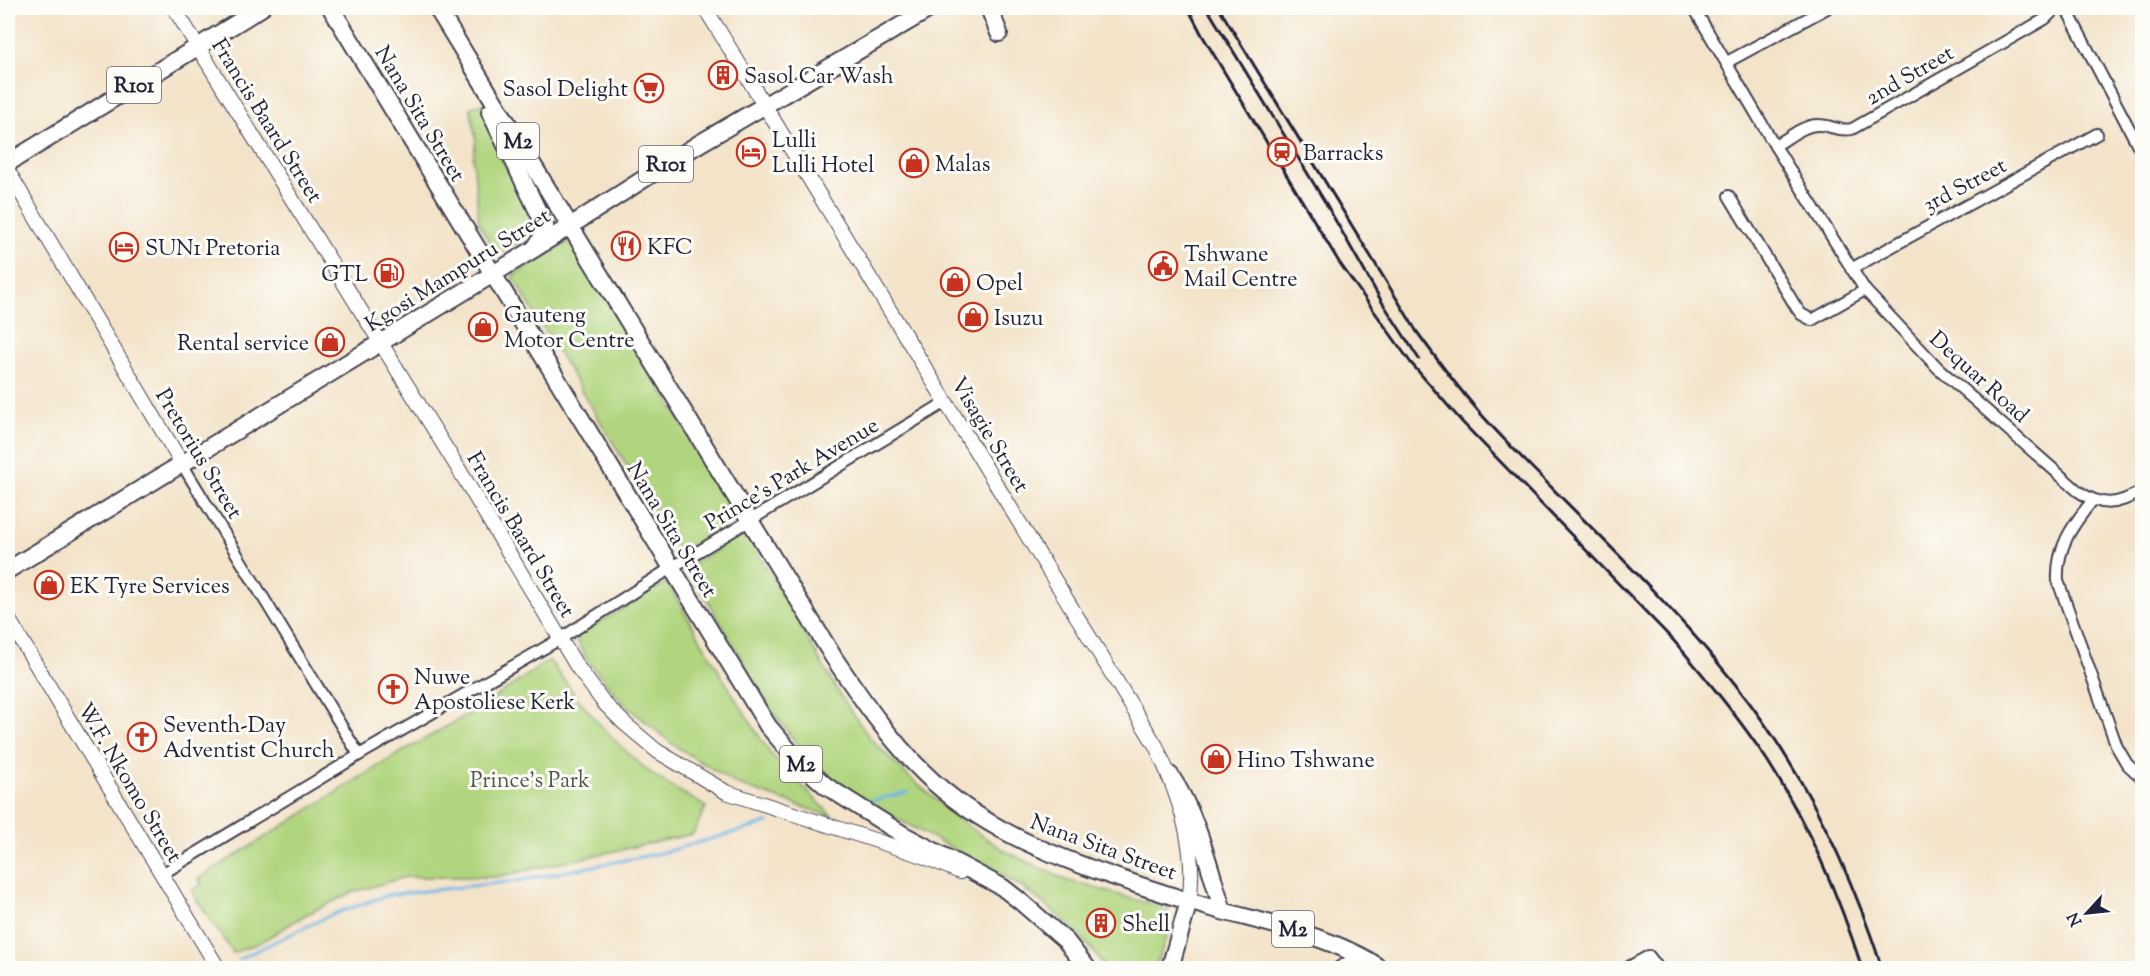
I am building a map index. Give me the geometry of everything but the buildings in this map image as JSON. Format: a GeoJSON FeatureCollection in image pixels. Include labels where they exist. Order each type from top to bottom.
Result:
{"type":"FeatureCollection","features":[{"type":"Feature","properties":{"kind":"main road","name":"R101"},"geometry":{"type":"LineString","coordinates":[[8,163],[261,8]]}},
{"type":"Feature","properties":{"kind":"main road","name":"Nana Sita Street"},"geometry":{"type":"LineString","coordinates":[[331,8],[768,726],[805,768],[826,786],[892,828],[1002,887],[1054,928],[1087,969]]}},
{"type":"Feature","properties":{"kind":"main road","name":"Nana Sita Street"},"geometry":{"type":"LineString","coordinates":[[437,8],[834,658],[866,706],[894,741],[925,774],[981,819],[1064,859],[1189,901]]}},
{"type":"Feature","properties":{"kind":"main road","name":"Kgosi Mampuru Street"},"geometry":{"type":"LineString","coordinates":[[8,570],[493,275],[764,105],[931,8]]}},
{"type":"Feature","properties":{"kind":"main road"},"geometry":{"type":"LineString","coordinates":[[989,8],[999,33]]}},
{"type":"Feature","properties":{"kind":"main road"},"geometry":{"type":"LineString","coordinates":[[466,56],[495,124],[543,221],[545,231],[534,249]]}},
{"type":"Feature","properties":{"kind":"main road"},"geometry":{"type":"LineString","coordinates":[[1170,775],[1183,796],[1198,830],[1223,911]]}},
{"type":"Feature","properties":{"kind":"main road"},"geometry":{"type":"LineString","coordinates":[[1170,969],[1189,901]]}},
{"type":"Feature","properties":{"kind":"main road","name":"M2"},"geometry":{"type":"LineString","coordinates":[[1189,901],[1291,928],[1359,955],[1379,969]]}},
{"type":"Feature","properties":{"kind":"street","name":"Francis Baard Street"},"geometry":{"type":"LineString","coordinates":[[174,8],[458,468],[560,639],[591,687],[624,723],[657,751],[704,781],[735,796],[920,855],[1002,887]]}},
{"type":"Feature","properties":{"kind":"street","name":"Visagie Street"},"geometry":{"type":"LineString","coordinates":[[705,8],[1156,746],[1170,775],[1187,834],[1191,889],[1189,901]]}},
{"type":"Feature","properties":{"kind":"street","name":"Dequar Road"},"geometry":{"type":"LineString","coordinates":[[1694,8],[1775,146],[1864,290],[1938,368],[2092,501]]}},
{"type":"Feature","properties":{"kind":"street"},"geometry":{"type":"LineString","coordinates":[[1727,62],[1827,8]]}},
{"type":"Feature","properties":{"kind":"street","name":"2nd Street"},"geometry":{"type":"LineString","coordinates":[[1775,146],[1809,126],[1817,124],[1835,130],[1852,129],[2045,19],[2051,13],[2051,8]]}},
{"type":"Feature","properties":{"kind":"street"},"geometry":{"type":"LineString","coordinates":[[2066,8],[2142,153]]}},
{"type":"Feature","properties":{"kind":"street","name":"3rd Street"},"geometry":{"type":"LineString","coordinates":[[1851,269],[2097,134]]}},
{"type":"Feature","properties":{"kind":"street","name":"Pretorius Street"},"geometry":{"type":"LineString","coordinates":[[8,171],[182,464],[359,755]]}},
{"type":"Feature","properties":{"kind":"street"},"geometry":{"type":"LineString","coordinates":[[1729,196],[1796,308],[1807,318],[1812,320],[1864,290]]}},
{"type":"Feature","properties":{"kind":"street","name":"Prince's Park Avenue"},"geometry":{"type":"LineString","coordinates":[[162,874],[359,755],[560,639],[749,520],[946,402]]}},
{"type":"Feature","properties":{"kind":"street"},"geometry":{"type":"LineString","coordinates":[[2142,491],[2115,503],[2092,501],[2071,527],[2057,568],[2058,580],[2117,747],[2127,764],[2142,778]]}},
{"type":"Feature","properties":{"kind":"street","name":"W.F. Nkomo Street"},"geometry":{"type":"LineString","coordinates":[[8,618],[215,964]]}},
{"type":"Feature","properties":{"kind":"street"},"geometry":{"type":"LineString","coordinates":[[1338,969],[1359,955]]}},
{"type":"Feature","properties":{"kind":"street"},"geometry":{"type":"LineString","coordinates":[[1627,969],[1649,956],[1658,969]]}},
{"type":"Feature","properties":{"kind":"green space"},"geometry":{"type":"Polygon","coordinates":[[[481,103],[538,230],[503,252],[493,248],[479,224],[473,158],[476,140],[470,108],[481,103]]]}},
{"type":"Feature","properties":{"kind":"green space"},"geometry":{"type":"Polygon","coordinates":[[[572,240],[738,517],[680,553],[512,276],[572,240]]]}},
{"type":"Feature","properties":{"kind":"green space"},"geometry":{"type":"Polygon","coordinates":[[[746,532],[840,695],[869,737],[908,776],[962,822],[1005,851],[1066,880],[1169,909],[1167,936],[1155,968],[1106,968],[1073,929],[1034,896],[1006,877],[851,794],[800,748],[773,713],[688,567],[746,532]]]}},
{"type":"Feature","properties":{"kind":"green space"},"geometry":{"type":"Polygon","coordinates":[[[667,582],[769,752],[833,817],[738,785],[675,746],[624,704],[587,660],[575,637],[667,582]]]}},
{"type":"Feature","properties":{"kind":"green space","name":"Prince's Park"},"geometry":{"type":"Polygon","coordinates":[[[549,660],[595,718],[633,758],[661,780],[706,807],[693,834],[496,877],[405,877],[351,893],[305,915],[261,942],[233,953],[191,891],[202,884],[198,879],[393,757],[481,707],[549,660]]]}},
{"type":"Feature","properties":{"kind":"waterway"},"geometry":{"type":"LineString","coordinates":[[865,802],[908,792]]}},
{"type":"Feature","properties":{"kind":"waterway"},"geometry":{"type":"LineString","coordinates":[[239,959],[331,915],[388,895],[517,881],[661,853],[768,823]]}},
{"type":"Feature","properties":{"kind":"railway"},"geometry":{"type":"LineString","coordinates":[[1188,8],[1339,262],[1411,363],[1463,423],[1674,641],[1756,744],[1782,784],[1809,835],[1833,887],[1862,968]]}},
{"type":"Feature","properties":{"kind":"railway"},"geometry":{"type":"LineString","coordinates":[[1207,8],[1325,202],[1382,302],[1419,359]]}},
{"type":"Feature","properties":{"kind":"railway"},"geometry":{"type":"LineString","coordinates":[[1219,8],[1417,332],[1445,370],[1494,429],[1671,610],[1735,684],[1759,716],[1782,750],[1822,820],[1855,893],[1882,968]]}},
{"type":"Feature","properties":{"kind":"place","name":"Sasol Car Wash"},"geometry":{"type":"Point","coordinates":[723,75]}},
{"type":"Feature","properties":{"kind":"place","name":"Sasol Delight"},"geometry":{"type":"Point","coordinates":[649,88]}},
{"type":"Feature","properties":{"kind":"place","name":"Lulli Lulli Hotel"},"geometry":{"type":"Point","coordinates":[751,152]}},
{"type":"Feature","properties":{"kind":"place","name":"Barracks"},"geometry":{"type":"Point","coordinates":[1282,152]}},
{"type":"Feature","properties":{"kind":"place","name":"Malas"},"geometry":{"type":"Point","coordinates":[914,163]}},
{"type":"Feature","properties":{"kind":"place","name":"KFC"},"geometry":{"type":"Point","coordinates":[626,246]}},
{"type":"Feature","properties":{"kind":"place","name":"SUN1 Pretoria"},"geometry":{"type":"Point","coordinates":[124,247]}},
{"type":"Feature","properties":{"kind":"place","name":"Tshwane Mail Centre"},"geometry":{"type":"Point","coordinates":[1163,266]}},
{"type":"Feature","properties":{"kind":"place","name":"GTL"},"geometry":{"type":"Point","coordinates":[389,273]}},
{"type":"Feature","properties":{"kind":"place","name":"Opel"},"geometry":{"type":"Point","coordinates":[955,282]}},
{"type":"Feature","properties":{"kind":"place","name":"Isuzu"},"geometry":{"type":"Point","coordinates":[973,317]}},
{"type":"Feature","properties":{"kind":"place","name":"Gauteng Motor Centre"},"geometry":{"type":"Point","coordinates":[483,327]}},
{"type":"Feature","properties":{"kind":"place","name":"Rental service"},"geometry":{"type":"Point","coordinates":[330,342]}},
{"type":"Feature","properties":{"kind":"place","name":"EK Tyre Services"},"geometry":{"type":"Point","coordinates":[49,585]}},
{"type":"Feature","properties":{"kind":"place","name":"Nuwe Apostoliese Kerk"},"geometry":{"type":"Point","coordinates":[393,689]}},
{"type":"Feature","properties":{"kind":"place","name":"Seventh-Day Adventist Church"},"geometry":{"type":"Point","coordinates":[142,737]}},
{"type":"Feature","properties":{"kind":"place","name":"Hino Tshwane"},"geometry":{"type":"Point","coordinates":[1216,759]}},
{"type":"Feature","properties":{"kind":"place","name":"Shell"},"geometry":{"type":"Point","coordinates":[1101,923]}}]}
